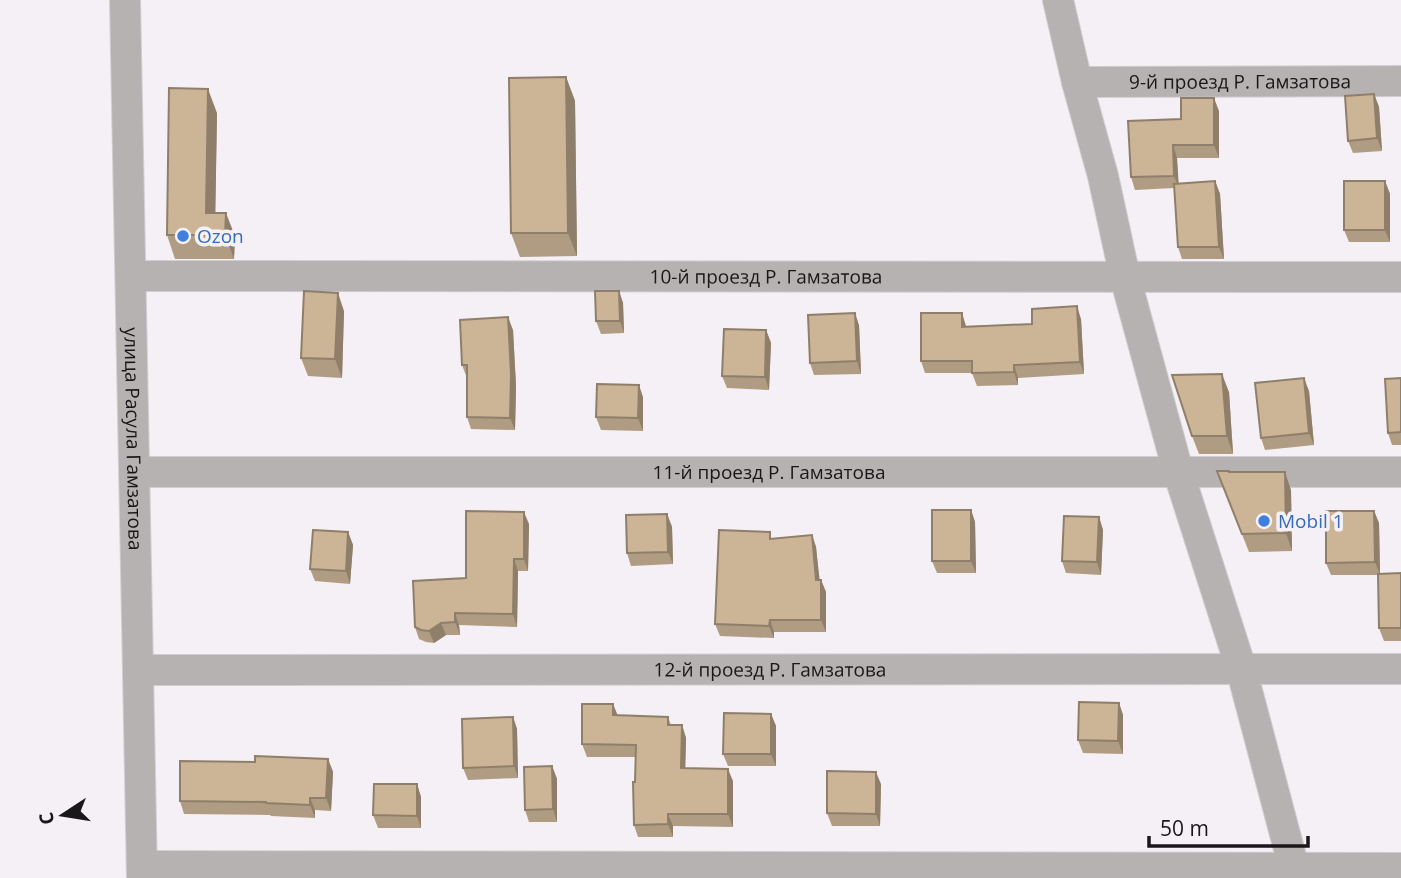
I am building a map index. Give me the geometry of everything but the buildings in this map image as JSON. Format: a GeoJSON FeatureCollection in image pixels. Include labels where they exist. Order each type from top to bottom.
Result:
{"type":"FeatureCollection","features":[{"type":"Feature","properties":{"kind":"street","name":"улица Расула Гамзатова"},"geometry":{"type":"LineString","coordinates":[[125,0],[142,872]]}},
{"type":"Feature","properties":{"kind":"street"},"geometry":{"type":"LineString","coordinates":[[1058,0],[1103,176],[1125,277],[1178,471],[1241,668],[1294,868]]}},
{"type":"Feature","properties":{"kind":"street","name":"9-й проезд Р. Гамзатова"},"geometry":{"type":"LineString","coordinates":[[1077,82],[1401,81]]}},
{"type":"Feature","properties":{"kind":"street","name":"10-й проезд Р. Гамзатова"},"geometry":{"type":"LineString","coordinates":[[131,275],[1401,277]]}},
{"type":"Feature","properties":{"kind":"street","name":"11-й проезд Р. Гамзатова"},"geometry":{"type":"LineString","coordinates":[[135,472],[1401,472]]}},
{"type":"Feature","properties":{"kind":"street","name":"12-й проезд Р. Гамзатова"},"geometry":{"type":"LineString","coordinates":[[138,670],[1401,669]]}},
{"type":"Feature","properties":{"kind":"street"},"geometry":{"type":"LineString","coordinates":[[142,872],[1401,868]]}},
{"type":"Feature","properties":{"kind":"place","name":"Ozon"},"geometry":{"type":"Point","coordinates":[183,236]}},
{"type":"Feature","properties":{"kind":"place","name":"Mobil 1"},"geometry":{"type":"Point","coordinates":[1264,521]}}]}
